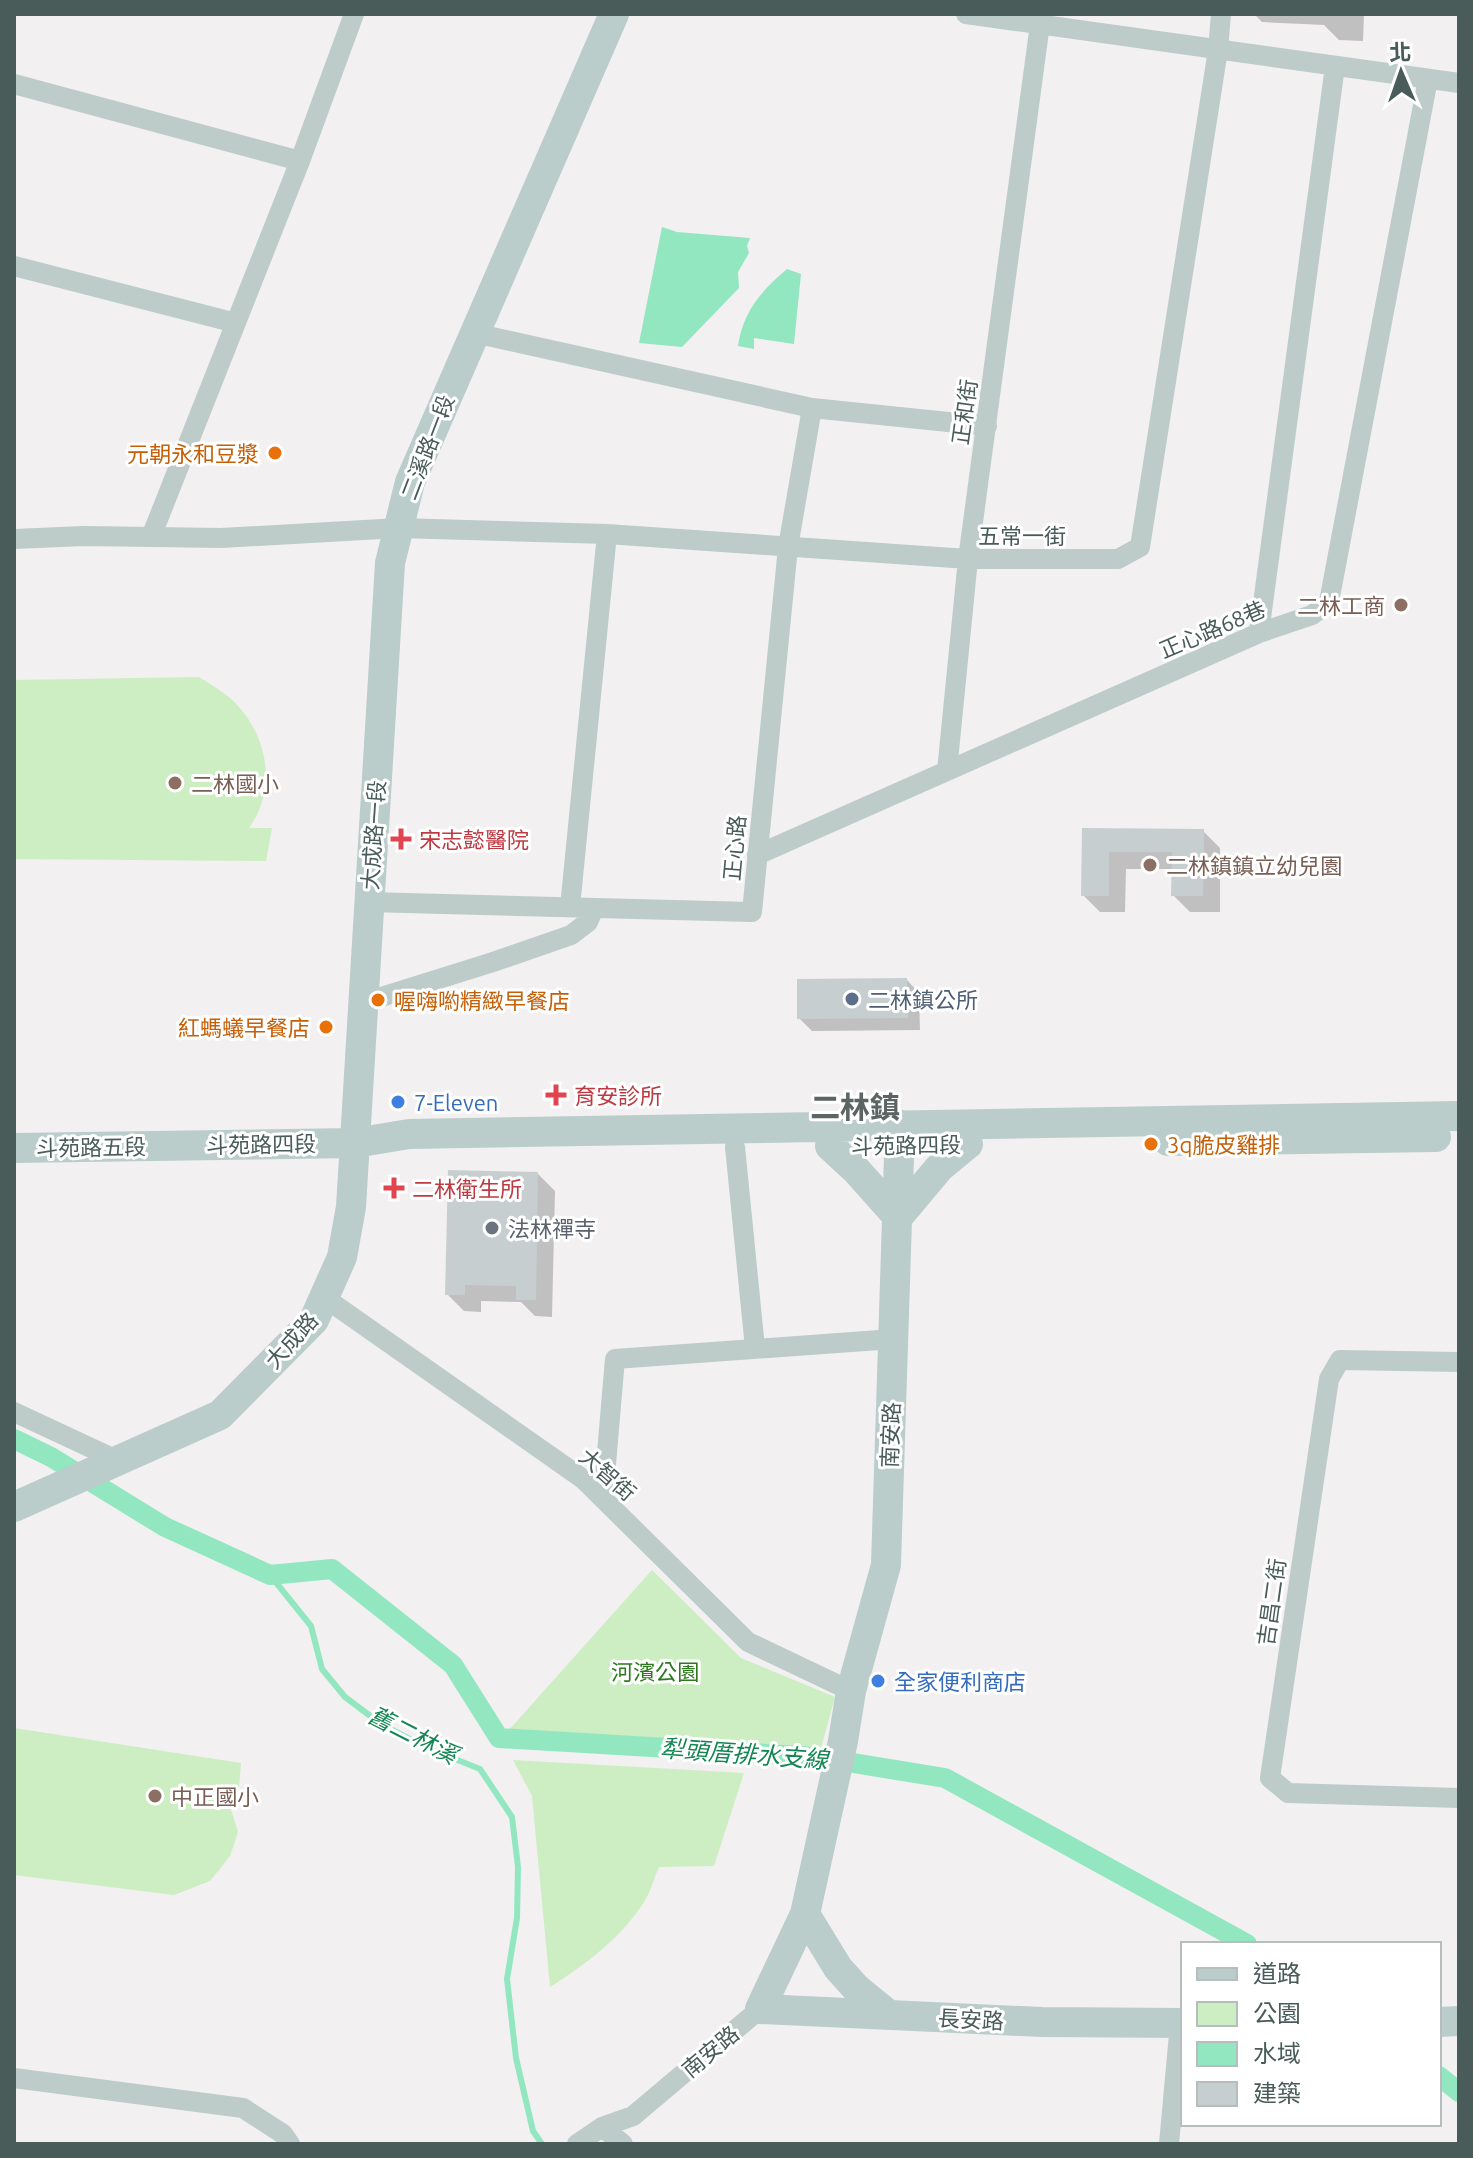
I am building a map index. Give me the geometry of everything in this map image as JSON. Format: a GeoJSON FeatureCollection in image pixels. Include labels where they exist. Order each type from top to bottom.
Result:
{"type":"FeatureCollection","features":[{"type":"Feature","properties":{"kind":"main road","name":"二溪路一段"},"geometry":{"type":"LineString","coordinates":[[399,528],[410,482],[614,14]]}},
{"type":"Feature","properties":{"kind":"main road","name":"大成路一段"},"geometry":{"type":"LineString","coordinates":[[355,1143],[390,563],[399,528]]}},
{"type":"Feature","properties":{"kind":"main road","name":"斗苑路四段"},"geometry":{"type":"LineString","coordinates":[[167,1145],[355,1143],[409,1134],[901,1135],[1459,1116]]}},
{"type":"Feature","properties":{"kind":"main road","name":"斗苑路四段"},"geometry":{"type":"LineString","coordinates":[[355,1143],[405,1153],[830,1146],[901,1135],[968,1144],[1459,1136]]}},
{"type":"Feature","properties":{"kind":"main road","name":"南安路"},"geometry":{"type":"LineString","coordinates":[[760,2009],[805,1914],[851,1691],[886,1565],[901,1135]]}},
{"type":"Feature","properties":{"kind":"main road","name":"大成路"},"geometry":{"type":"LineString","coordinates":[[14,1507],[220,1415],[314,1320],[342,1257],[351,1207],[355,1143]]}},
{"type":"Feature","properties":{"kind":"main road"},"geometry":{"type":"LineString","coordinates":[[830,1146],[898,1217],[939,1168],[968,1144]]}},
{"type":"Feature","properties":{"kind":"main road","name":"斗苑路五段"},"geometry":{"type":"LineString","coordinates":[[14,1148],[167,1145]]}},
{"type":"Feature","properties":{"kind":"main road"},"geometry":{"type":"LineString","coordinates":[[805,1914],[838,1968],[856,1988],[889,2015]]}},
{"type":"Feature","properties":{"kind":"main road","name":"長安路"},"geometry":{"type":"LineString","coordinates":[[760,2009],[1042,2022],[1181,2023]]}},
{"type":"Feature","properties":{"kind":"street"},"geometry":{"type":"LineString","coordinates":[[151,537],[300,161],[354,14]]}},
{"type":"Feature","properties":{"kind":"street"},"geometry":{"type":"LineString","coordinates":[[966,14],[1459,83]]}},
{"type":"Feature","properties":{"kind":"street"},"geometry":{"type":"LineString","coordinates":[[1218,50],[1221,14]]}},
{"type":"Feature","properties":{"kind":"street","name":"正和街"},"geometry":{"type":"LineString","coordinates":[[947,771],[968,559],[1040,24]]}},
{"type":"Feature","properties":{"kind":"street","name":"五常一街"},"geometry":{"type":"LineString","coordinates":[[399,528],[607,534],[968,559],[1118,559],[1140,547],[1218,50]]}},
{"type":"Feature","properties":{"kind":"street"},"geometry":{"type":"LineString","coordinates":[[1259,633],[1335,66]]}},
{"type":"Feature","properties":{"kind":"street","name":"正心路68巷"},"geometry":{"type":"LineString","coordinates":[[757,855],[1259,633],[1312,615],[1329,602],[1428,79]]}},
{"type":"Feature","properties":{"kind":"street"},"geometry":{"type":"LineString","coordinates":[[14,84],[300,161]]}},
{"type":"Feature","properties":{"kind":"street"},"geometry":{"type":"LineString","coordinates":[[14,266],[236,323]]}},
{"type":"Feature","properties":{"kind":"street"},"geometry":{"type":"LineString","coordinates":[[474,333],[812,408],[987,426]]}},
{"type":"Feature","properties":{"kind":"street","name":"正心路"},"geometry":{"type":"LineString","coordinates":[[368,902],[752,912],[788,547],[812,408]]}},
{"type":"Feature","properties":{"kind":"street","name":"二溪路一段"},"geometry":{"type":"LineString","coordinates":[[14,539],[221,538],[399,528]]}},
{"type":"Feature","properties":{"kind":"street"},"geometry":{"type":"LineString","coordinates":[[570,907],[607,534]]}},
{"type":"Feature","properties":{"kind":"street"},"geometry":{"type":"LineString","coordinates":[[362,1003],[571,935],[588,922],[594,908]]}},
{"type":"Feature","properties":{"kind":"street"},"geometry":{"type":"LineString","coordinates":[[735,1147],[755,1348]]}},
{"type":"Feature","properties":{"kind":"street","name":"大智街"},"geometry":{"type":"LineString","coordinates":[[325,1298],[583,1479],[748,1642],[851,1691]]}},
{"type":"Feature","properties":{"kind":"street"},"geometry":{"type":"LineString","coordinates":[[603,1499],[615,1359],[893,1339]]}},
{"type":"Feature","properties":{"kind":"street","name":"吉昌二街"},"geometry":{"type":"LineString","coordinates":[[1459,1362],[1340,1360],[1329,1379],[1270,1778],[1288,1793],[1459,1798]]}},
{"type":"Feature","properties":{"kind":"street"},"geometry":{"type":"LineString","coordinates":[[14,1412],[119,1461]]}},
{"type":"Feature","properties":{"kind":"street","name":"南安路"},"geometry":{"type":"LineString","coordinates":[[577,2144],[602,2127],[633,2116],[760,2009]]}},
{"type":"Feature","properties":{"kind":"street"},"geometry":{"type":"LineString","coordinates":[[1169,2144],[1181,2023]]}},
{"type":"Feature","properties":{"kind":"street"},"geometry":{"type":"LineString","coordinates":[[14,2078],[243,2108],[283,2134],[290,2144]]}},
{"type":"Feature","properties":{"kind":"street"},"geometry":{"type":"LineString","coordinates":[[602,2127],[623,2144]]}},
{"type":"Feature","properties":{"kind":"green space"},"geometry":{"type":"Polygon","coordinates":[[[199,677],[235,702],[257,735],[266,782],[258,813],[249,828],[272,828],[266,861],[14,859],[14,680],[199,677]]]}},
{"type":"Feature","properties":{"kind":"green space","name":"河濱公園"},"geometry":{"type":"Polygon","coordinates":[[[652,1570],[741,1658],[835,1697],[821,1748],[508,1731],[652,1570]]]}},
{"type":"Feature","properties":{"kind":"green space"},"geometry":{"type":"Polygon","coordinates":[[[14,1728],[241,1763],[239,1787],[224,1787],[238,1832],[230,1856],[210,1881],[174,1895],[14,1875],[14,1728]]]}},
{"type":"Feature","properties":{"kind":"green space"},"geometry":{"type":"Polygon","coordinates":[[[513,1760],[744,1773],[714,1866],[659,1867],[646,1898],[625,1927],[589,1960],[550,1987],[532,1796],[513,1760]]]}},
{"type":"Feature","properties":{"kind":"water"},"geometry":{"type":"Polygon","coordinates":[[[662,227],[677,232],[750,238],[747,246],[749,253],[738,272],[739,288],[682,347],[639,343],[662,227]]]}},
{"type":"Feature","properties":{"kind":"water"},"geometry":{"type":"Polygon","coordinates":[[[787,269],[801,274],[794,344],[754,338],[754,349],[738,346],[749,312],[787,269]]]}},
{"type":"Feature","properties":{"kind":"building"},"geometry":{"type":"Polygon","coordinates":[[[1082,828],[1204,829],[1203,896],[1171,896],[1172,852],[1109,852],[1109,896],[1081,896],[1082,828]]]}},
{"type":"Feature","properties":{"kind":"building","name":"二林鎮公所"},"geometry":{"type":"Polygon","coordinates":[[[907,978],[908,1018],[797,1019],[797,979],[907,978]]]}},
{"type":"Feature","properties":{"kind":"building","name":"法林禪寺"},"geometry":{"type":"Polygon","coordinates":[[[448,1170],[538,1172],[536,1300],[516,1300],[516,1286],[465,1285],[465,1295],[445,1295],[448,1170]]]}},
{"type":"Feature","properties":{"kind":"waterway","name":"犁頭厝排水支線"},"geometry":{"type":"LineString","coordinates":[[14,1439],[51,1457],[165,1527],[270,1575],[332,1569],[453,1665],[499,1738],[817,1757],[945,1778],[1243,1942]]}},
{"type":"Feature","properties":{"kind":"waterway","name":"舊二林溪"},"geometry":{"type":"LineString","coordinates":[[270,1575],[311,1626],[322,1669],[345,1697],[381,1724],[425,1747],[480,1769],[512,1817],[518,1867],[517,1918],[507,1979],[516,2058],[533,2131],[542,2144]]}},
{"type":"Feature","properties":{"kind":"waterway","name":"犁頭厝排水支線"},"geometry":{"type":"LineString","coordinates":[[1441,2078],[1459,2092]]}},
{"type":"Feature","properties":{"kind":"place","name":"元朝永和豆漿"},"geometry":{"type":"Point","coordinates":[275,453]}},
{"type":"Feature","properties":{"kind":"place","name":"二林工商"},"geometry":{"type":"Point","coordinates":[1401,605]}},
{"type":"Feature","properties":{"kind":"place","name":"二林國小"},"geometry":{"type":"Point","coordinates":[175,783]}},
{"type":"Feature","properties":{"kind":"place","name":"宋志懿醫院"},"geometry":{"type":"Point","coordinates":[401,839]}},
{"type":"Feature","properties":{"kind":"place","name":"二林鎮鎮立幼兒園"},"geometry":{"type":"Point","coordinates":[1150,865]}},
{"type":"Feature","properties":{"kind":"place","name":"二林鎮公所"},"geometry":{"type":"Point","coordinates":[852,999]}},
{"type":"Feature","properties":{"kind":"place","name":"喔嗨喲精緻早餐店"},"geometry":{"type":"Point","coordinates":[378,1000]}},
{"type":"Feature","properties":{"kind":"place","name":"紅螞蟻早餐店"},"geometry":{"type":"Point","coordinates":[326,1027]}},
{"type":"Feature","properties":{"kind":"place","name":"育安診所"},"geometry":{"type":"Point","coordinates":[556,1095]}},
{"type":"Feature","properties":{"kind":"place","name":"7-Eleven"},"geometry":{"type":"Point","coordinates":[398,1102]}},
{"type":"Feature","properties":{"kind":"place","name":"3q脆皮雞排"},"geometry":{"type":"Point","coordinates":[1151,1144]}},
{"type":"Feature","properties":{"kind":"place","name":"二林衛生所"},"geometry":{"type":"Point","coordinates":[394,1188]}},
{"type":"Feature","properties":{"kind":"place","name":"法林禪寺"},"geometry":{"type":"Point","coordinates":[492,1228]}},
{"type":"Feature","properties":{"kind":"place","name":"全家便利商店"},"geometry":{"type":"Point","coordinates":[878,1681]}},
{"type":"Feature","properties":{"kind":"place","name":"中正國小"},"geometry":{"type":"Point","coordinates":[155,1796]}},
{"type":"Feature","properties":{"kind":"district","name":"二林鎮"},"geometry":{"type":"Point","coordinates":[855,1107]}}]}
